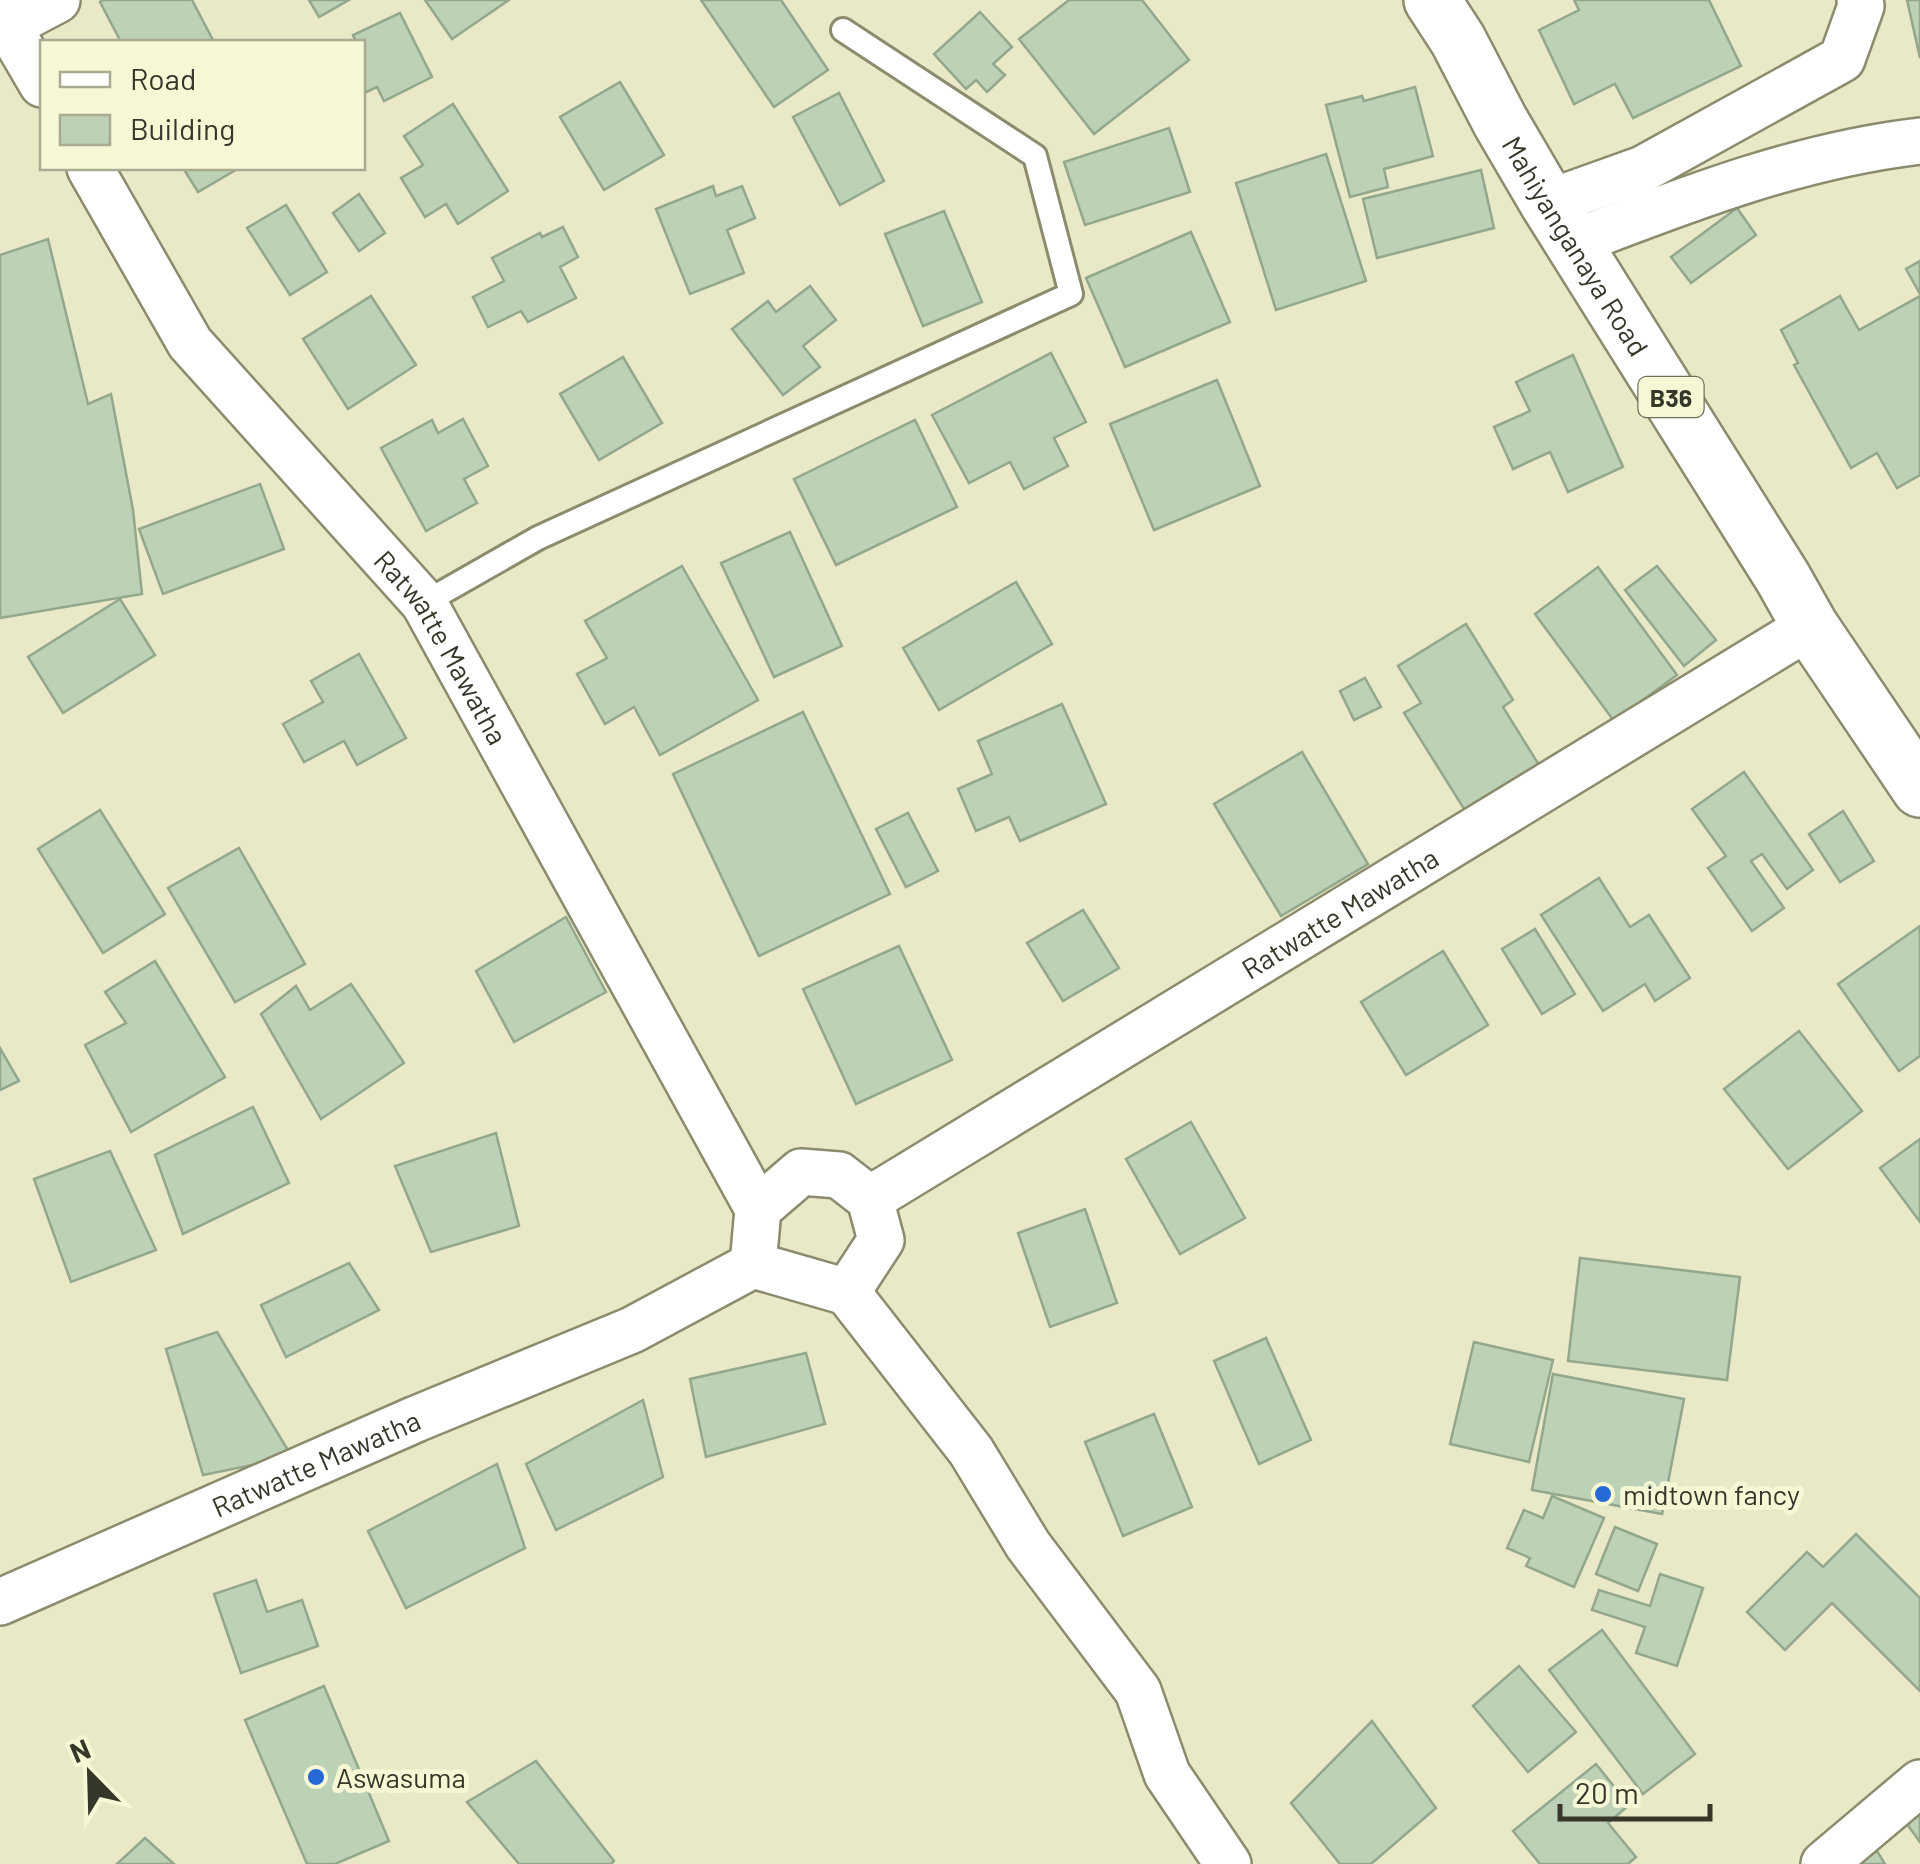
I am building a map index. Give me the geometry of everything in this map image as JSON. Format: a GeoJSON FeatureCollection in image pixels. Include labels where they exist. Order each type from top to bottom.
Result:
{"type":"FeatureCollection","features":[{"type":"Feature","properties":{"kind":"main road","name":"Mahiyanganaya Road"},"geometry":{"type":"LineString","coordinates":[[1432,0],[1458,40],[1500,121],[1810,626],[1920,788]]}},
{"type":"Feature","properties":{"kind":"street"},"geometry":{"type":"LineString","coordinates":[[40,81],[3,22],[57,0]]}},
{"type":"Feature","properties":{"kind":"street"},"geometry":{"type":"LineString","coordinates":[[1561,222],[1644,169],[1842,58],[1860,0]]}},
{"type":"Feature","properties":{"kind":"street"},"geometry":{"type":"LineString","coordinates":[[1561,222],[1871,147],[1920,141]]}},
{"type":"Feature","properties":{"kind":"street","name":"Ratwatte Mawatha"},"geometry":{"type":"LineString","coordinates":[[91,170],[190,343],[424,603],[758,1209]]}},
{"type":"Feature","properties":{"kind":"street","name":"Ratwatte Mawatha"},"geometry":{"type":"LineString","coordinates":[[870,1199],[1810,626]]}},
{"type":"Feature","properties":{"kind":"street"},"geometry":{"type":"LineString","coordinates":[[846,1292],[881,1240],[870,1199],[840,1175],[802,1172],[758,1209],[754,1265],[846,1292],[971,1451],[1028,1545],[1138,1691],[1167,1774],[1228,1864]]}},
{"type":"Feature","properties":{"kind":"street","name":"Ratwatte Mawatha"},"geometry":{"type":"LineString","coordinates":[[0,1602],[416,1419],[632,1330],[754,1265]]}},
{"type":"Feature","properties":{"kind":"street"},"geometry":{"type":"LineString","coordinates":[[1824,1864],[1920,1783]]}},
{"type":"Feature","properties":{"kind":"lane"},"geometry":{"type":"LineString","coordinates":[[424,603],[538,538],[1071,294],[1035,156],[843,30]]}},
{"type":"Feature","properties":{"kind":"building"},"geometry":{"type":"Polygon","coordinates":[[[192,0],[213,40],[120,40],[100,2],[192,0]]]}},
{"type":"Feature","properties":{"kind":"building"},"geometry":{"type":"Polygon","coordinates":[[[309,0],[349,0],[319,17],[309,0]]]}},
{"type":"Feature","properties":{"kind":"building"},"geometry":{"type":"Polygon","coordinates":[[[425,0],[509,0],[452,39],[425,0]]]}},
{"type":"Feature","properties":{"kind":"building"},"geometry":{"type":"Polygon","coordinates":[[[701,0],[781,0],[828,70],[774,107],[701,0]]]}},
{"type":"Feature","properties":{"kind":"building"},"geometry":{"type":"Polygon","coordinates":[[[1069,0],[1142,0],[1189,60],[1094,134],[1019,39],[1069,0]]]}},
{"type":"Feature","properties":{"kind":"building"},"geometry":{"type":"Polygon","coordinates":[[[1574,0],[1709,0],[1741,66],[1633,118],[1615,84],[1574,104],[1539,30],[1579,10],[1574,0]]]}},
{"type":"Feature","properties":{"kind":"building"},"geometry":{"type":"Polygon","coordinates":[[[1907,0],[1920,0],[1920,58],[1907,0]]]}},
{"type":"Feature","properties":{"kind":"building"},"geometry":{"type":"Polygon","coordinates":[[[980,12],[1012,47],[993,64],[1005,75],[987,92],[976,80],[966,89],[934,54],[980,12]]]}},
{"type":"Feature","properties":{"kind":"building"},"geometry":{"type":"Polygon","coordinates":[[[400,13],[432,77],[384,101],[377,87],[365,93],[365,40],[355,40],[353,35],[400,13]]]}},
{"type":"Feature","properties":{"kind":"building"},"geometry":{"type":"Polygon","coordinates":[[[620,82],[664,155],[604,190],[560,117],[620,82]]]}},
{"type":"Feature","properties":{"kind":"building"},"geometry":{"type":"Polygon","coordinates":[[[1415,87],[1433,156],[1384,169],[1388,187],[1350,197],[1326,105],[1362,96],[1364,101],[1415,87]]]}},
{"type":"Feature","properties":{"kind":"building"},"geometry":{"type":"Polygon","coordinates":[[[839,93],[884,181],[840,205],[793,117],[839,93]]]}},
{"type":"Feature","properties":{"kind":"building"},"geometry":{"type":"Polygon","coordinates":[[[453,104],[508,191],[458,224],[446,204],[425,217],[401,178],[423,165],[404,136],[453,104]]]}},
{"type":"Feature","properties":{"kind":"building"},"geometry":{"type":"Polygon","coordinates":[[[1169,128],[1190,192],[1085,225],[1064,162],[1169,128]]]}},
{"type":"Feature","properties":{"kind":"building"},"geometry":{"type":"Polygon","coordinates":[[[1326,154],[1366,281],[1276,310],[1236,183],[1326,154]]]}},
{"type":"Feature","properties":{"kind":"building"},"geometry":{"type":"Polygon","coordinates":[[[184,170],[236,170],[198,192],[184,170]]]}},
{"type":"Feature","properties":{"kind":"building"},"geometry":{"type":"Polygon","coordinates":[[[1481,170],[1494,228],[1377,258],[1363,199],[1481,170]]]}},
{"type":"Feature","properties":{"kind":"building"},"geometry":{"type":"Polygon","coordinates":[[[713,186],[716,196],[742,186],[755,218],[727,230],[744,273],[690,294],[656,209],[713,186]]]}},
{"type":"Feature","properties":{"kind":"building"},"geometry":{"type":"Polygon","coordinates":[[[359,194],[385,233],[359,251],[333,213],[359,194]]]}},
{"type":"Feature","properties":{"kind":"building"},"geometry":{"type":"Polygon","coordinates":[[[286,205],[327,272],[290,295],[247,228],[286,205]]]}},
{"type":"Feature","properties":{"kind":"building"},"geometry":{"type":"Polygon","coordinates":[[[1737,208],[1756,235],[1691,283],[1671,257],[1737,208]]]}},
{"type":"Feature","properties":{"kind":"building"},"geometry":{"type":"Polygon","coordinates":[[[944,211],[982,302],[923,326],[885,234],[944,211]]]}},
{"type":"Feature","properties":{"kind":"building"},"geometry":{"type":"Polygon","coordinates":[[[563,227],[578,257],[560,267],[576,298],[528,322],[521,311],[488,327],[473,297],[504,281],[492,258],[540,233],[542,237],[563,227]]]}},
{"type":"Feature","properties":{"kind":"building"},"geometry":{"type":"Polygon","coordinates":[[[1191,232],[1230,322],[1125,367],[1086,278],[1191,232]]]}},
{"type":"Feature","properties":{"kind":"building"},"geometry":{"type":"Polygon","coordinates":[[[48,239],[88,404],[111,394],[133,510],[142,594],[0,618],[0,255],[48,239]]]}},
{"type":"Feature","properties":{"kind":"building"},"geometry":{"type":"Polygon","coordinates":[[[1920,261],[1920,294],[1906,269],[1920,261]]]}},
{"type":"Feature","properties":{"kind":"building"},"geometry":{"type":"Polygon","coordinates":[[[810,286],[836,320],[803,346],[820,367],[783,395],[732,329],[768,301],[776,312],[810,286]]]}},
{"type":"Feature","properties":{"kind":"building"},"geometry":{"type":"Polygon","coordinates":[[[371,296],[416,365],[348,409],[303,339],[371,296]]]}},
{"type":"Feature","properties":{"kind":"building"},"geometry":{"type":"Polygon","coordinates":[[[1840,296],[1859,330],[1920,296],[1920,475],[1897,488],[1877,453],[1851,468],[1794,365],[1798,363],[1781,330],[1840,296]]]}},
{"type":"Feature","properties":{"kind":"building"},"geometry":{"type":"Polygon","coordinates":[[[1051,353],[1086,422],[1054,438],[1068,466],[1024,489],[1010,462],[969,483],[932,415],[1051,353]]]}},
{"type":"Feature","properties":{"kind":"building"},"geometry":{"type":"Polygon","coordinates":[[[1573,355],[1623,467],[1568,492],[1550,452],[1513,469],[1494,427],[1530,411],[1516,382],[1573,355]]]}},
{"type":"Feature","properties":{"kind":"building"},"geometry":{"type":"Polygon","coordinates":[[[623,357],[662,423],[599,460],[560,394],[623,357]]]}},
{"type":"Feature","properties":{"kind":"building"},"geometry":{"type":"Polygon","coordinates":[[[1217,380],[1260,486],[1154,530],[1110,424],[1217,380]]]}},
{"type":"Feature","properties":{"kind":"building"},"geometry":{"type":"Polygon","coordinates":[[[463,419],[488,466],[464,479],[477,503],[426,531],[381,448],[432,420],[438,433],[463,419]]]}},
{"type":"Feature","properties":{"kind":"building"},"geometry":{"type":"Polygon","coordinates":[[[915,420],[957,507],[836,565],[794,479],[915,420]]]}},
{"type":"Feature","properties":{"kind":"building"},"geometry":{"type":"Polygon","coordinates":[[[260,484],[284,549],[163,594],[139,529],[260,484]]]}},
{"type":"Feature","properties":{"kind":"building"},"geometry":{"type":"Polygon","coordinates":[[[790,532],[842,646],[774,677],[721,563],[790,532]]]}},
{"type":"Feature","properties":{"kind":"building"},"geometry":{"type":"Polygon","coordinates":[[[682,566],[758,700],[660,755],[634,707],[605,724],[577,674],[607,658],[585,621],[682,566]]]}},
{"type":"Feature","properties":{"kind":"building"},"geometry":{"type":"Polygon","coordinates":[[[1657,566],[1716,640],[1684,666],[1625,590],[1657,566]]]}},
{"type":"Feature","properties":{"kind":"building"},"geometry":{"type":"Polygon","coordinates":[[[1598,567],[1677,675],[1614,721],[1535,614],[1598,567]]]}},
{"type":"Feature","properties":{"kind":"building"},"geometry":{"type":"Polygon","coordinates":[[[1016,582],[1052,644],[939,710],[903,648],[1016,582]]]}},
{"type":"Feature","properties":{"kind":"building"},"geometry":{"type":"Polygon","coordinates":[[[120,599],[155,655],[63,713],[28,657],[120,599]]]}},
{"type":"Feature","properties":{"kind":"building"},"geometry":{"type":"Polygon","coordinates":[[[1466,624],[1513,700],[1503,707],[1544,773],[1471,820],[1404,713],[1421,703],[1398,666],[1466,624]]]}},
{"type":"Feature","properties":{"kind":"building"},"geometry":{"type":"Polygon","coordinates":[[[359,654],[406,738],[357,765],[344,741],[304,762],[283,724],[323,702],[311,681],[359,654]]]}},
{"type":"Feature","properties":{"kind":"building"},"geometry":{"type":"Polygon","coordinates":[[[1365,678],[1381,707],[1354,720],[1340,691],[1365,678]]]}},
{"type":"Feature","properties":{"kind":"building"},"geometry":{"type":"Polygon","coordinates":[[[1062,704],[1106,804],[1020,841],[1009,817],[976,831],[958,789],[992,774],[978,741],[1062,704]]]}},
{"type":"Feature","properties":{"kind":"building"},"geometry":{"type":"Polygon","coordinates":[[[803,712],[890,894],[759,956],[673,774],[803,712]]]}},
{"type":"Feature","properties":{"kind":"building"},"geometry":{"type":"Polygon","coordinates":[[[1302,752],[1368,864],[1281,916],[1214,804],[1302,752]]]}},
{"type":"Feature","properties":{"kind":"building"},"geometry":{"type":"Polygon","coordinates":[[[1744,772],[1813,870],[1787,889],[1762,854],[1751,861],[1784,908],[1752,931],[1708,868],[1726,856],[1692,809],[1744,772]]]}},
{"type":"Feature","properties":{"kind":"building"},"geometry":{"type":"Polygon","coordinates":[[[100,810],[165,914],[103,953],[38,849],[100,810]]]}},
{"type":"Feature","properties":{"kind":"building"},"geometry":{"type":"Polygon","coordinates":[[[1843,811],[1874,861],[1840,882],[1809,834],[1843,811]]]}},
{"type":"Feature","properties":{"kind":"building"},"geometry":{"type":"Polygon","coordinates":[[[908,813],[938,871],[906,887],[876,829],[908,813]]]}},
{"type":"Feature","properties":{"kind":"building"},"geometry":{"type":"Polygon","coordinates":[[[239,848],[305,964],[235,1002],[168,888],[239,848]]]}},
{"type":"Feature","properties":{"kind":"building"},"geometry":{"type":"Polygon","coordinates":[[[1599,878],[1630,927],[1649,915],[1690,978],[1655,1001],[1645,984],[1603,1011],[1541,915],[1599,878]]]}},
{"type":"Feature","properties":{"kind":"building"},"geometry":{"type":"Polygon","coordinates":[[[1083,910],[1119,968],[1063,1001],[1027,943],[1083,910]]]}},
{"type":"Feature","properties":{"kind":"building"},"geometry":{"type":"Polygon","coordinates":[[[566,917],[606,992],[514,1042],[476,971],[566,917]]]}},
{"type":"Feature","properties":{"kind":"building"},"geometry":{"type":"Polygon","coordinates":[[[1920,926],[1920,1056],[1899,1071],[1838,984],[1920,926]]]}},
{"type":"Feature","properties":{"kind":"building"},"geometry":{"type":"Polygon","coordinates":[[[1535,929],[1575,994],[1542,1014],[1502,949],[1535,929]]]}},
{"type":"Feature","properties":{"kind":"building"},"geometry":{"type":"Polygon","coordinates":[[[899,946],[952,1060],[856,1104],[803,989],[899,946]]]}},
{"type":"Feature","properties":{"kind":"building"},"geometry":{"type":"Polygon","coordinates":[[[1443,951],[1488,1025],[1406,1075],[1361,1002],[1443,951]]]}},
{"type":"Feature","properties":{"kind":"building"},"geometry":{"type":"Polygon","coordinates":[[[155,961],[225,1077],[131,1132],[85,1045],[126,1023],[105,992],[155,961]]]}},
{"type":"Feature","properties":{"kind":"building"},"geometry":{"type":"Polygon","coordinates":[[[351,984],[404,1063],[321,1119],[261,1014],[296,986],[310,1010],[351,984]]]}},
{"type":"Feature","properties":{"kind":"building"},"geometry":{"type":"Polygon","coordinates":[[[1799,1031],[1862,1111],[1788,1169],[1724,1089],[1799,1031]]]}},
{"type":"Feature","properties":{"kind":"building"},"geometry":{"type":"Polygon","coordinates":[[[0,1048],[19,1081],[0,1090],[0,1048]]]}},
{"type":"Feature","properties":{"kind":"building"},"geometry":{"type":"Polygon","coordinates":[[[253,1107],[289,1183],[183,1234],[155,1155],[253,1107]]]}},
{"type":"Feature","properties":{"kind":"building"},"geometry":{"type":"Polygon","coordinates":[[[1191,1122],[1245,1218],[1180,1254],[1126,1159],[1191,1122]]]}},
{"type":"Feature","properties":{"kind":"building"},"geometry":{"type":"Polygon","coordinates":[[[496,1133],[519,1226],[431,1252],[395,1166],[496,1133]]]}},
{"type":"Feature","properties":{"kind":"building"},"geometry":{"type":"Polygon","coordinates":[[[1920,1139],[1920,1222],[1880,1168],[1920,1139]]]}},
{"type":"Feature","properties":{"kind":"building"},"geometry":{"type":"Polygon","coordinates":[[[110,1151],[156,1250],[71,1282],[34,1179],[110,1151]]]}},
{"type":"Feature","properties":{"kind":"building"},"geometry":{"type":"Polygon","coordinates":[[[1085,1209],[1117,1303],[1050,1327],[1018,1233],[1085,1209]]]}},
{"type":"Feature","properties":{"kind":"building"},"geometry":{"type":"Polygon","coordinates":[[[1580,1258],[1740,1277],[1727,1380],[1568,1361],[1580,1258]]]}},
{"type":"Feature","properties":{"kind":"building"},"geometry":{"type":"Polygon","coordinates":[[[349,1263],[379,1310],[286,1357],[261,1305],[349,1263]]]}},
{"type":"Feature","properties":{"kind":"building"},"geometry":{"type":"Polygon","coordinates":[[[217,1332],[292,1457],[203,1475],[166,1349],[217,1332]]]}},
{"type":"Feature","properties":{"kind":"building"},"geometry":{"type":"Polygon","coordinates":[[[1266,1338],[1311,1440],[1259,1464],[1214,1361],[1266,1338]]]}},
{"type":"Feature","properties":{"kind":"building"},"geometry":{"type":"Polygon","coordinates":[[[1474,1342],[1553,1360],[1529,1462],[1450,1444],[1474,1342]]]}},
{"type":"Feature","properties":{"kind":"building"},"geometry":{"type":"Polygon","coordinates":[[[806,1353],[825,1424],[706,1457],[690,1379],[806,1353]]]}},
{"type":"Feature","properties":{"kind":"building"},"geometry":{"type":"Polygon","coordinates":[[[1553,1374],[1684,1399],[1662,1514],[1532,1490],[1553,1374]]]}},
{"type":"Feature","properties":{"kind":"building"},"geometry":{"type":"Polygon","coordinates":[[[643,1400],[663,1477],[556,1530],[526,1464],[643,1400]]]}},
{"type":"Feature","properties":{"kind":"building"},"geometry":{"type":"Polygon","coordinates":[[[1154,1414],[1192,1507],[1123,1536],[1085,1442],[1154,1414]]]}},
{"type":"Feature","properties":{"kind":"building"},"geometry":{"type":"Polygon","coordinates":[[[497,1464],[525,1548],[406,1608],[368,1531],[497,1464]]]}},
{"type":"Feature","properties":{"kind":"building"},"geometry":{"type":"Polygon","coordinates":[[[1552,1496],[1604,1518],[1574,1587],[1526,1566],[1530,1558],[1507,1548],[1524,1510],[1543,1518],[1552,1496]]]}},
{"type":"Feature","properties":{"kind":"building"},"geometry":{"type":"Polygon","coordinates":[[[1615,1527],[1657,1544],[1638,1591],[1596,1574],[1615,1527]]]}},
{"type":"Feature","properties":{"kind":"building"},"geometry":{"type":"Polygon","coordinates":[[[1856,1534],[1920,1598],[1920,1691],[1832,1603],[1785,1650],[1747,1612],[1807,1552],[1823,1567],[1856,1534]]]}},
{"type":"Feature","properties":{"kind":"building"},"geometry":{"type":"Polygon","coordinates":[[[1660,1574],[1703,1588],[1677,1666],[1636,1653],[1645,1627],[1592,1610],[1599,1590],[1650,1606],[1660,1574]]]}},
{"type":"Feature","properties":{"kind":"building"},"geometry":{"type":"Polygon","coordinates":[[[256,1580],[267,1612],[302,1600],[318,1646],[241,1673],[214,1594],[256,1580]]]}},
{"type":"Feature","properties":{"kind":"building"},"geometry":{"type":"Polygon","coordinates":[[[1602,1630],[1695,1754],[1643,1794],[1549,1670],[1602,1630]]]}},
{"type":"Feature","properties":{"kind":"building"},"geometry":{"type":"Polygon","coordinates":[[[1519,1666],[1576,1732],[1528,1772],[1473,1706],[1519,1666]]]}},
{"type":"Feature","properties":{"kind":"building"},"geometry":{"type":"Polygon","coordinates":[[[324,1686],[389,1841],[335,1864],[307,1864],[245,1720],[324,1686]]]}},
{"type":"Feature","properties":{"kind":"building"},"geometry":{"type":"Polygon","coordinates":[[[1372,1721],[1436,1808],[1371,1864],[1340,1864],[1291,1803],[1372,1721]]]}},
{"type":"Feature","properties":{"kind":"building"},"geometry":{"type":"Polygon","coordinates":[[[536,1761],[614,1861],[611,1864],[519,1864],[467,1802],[536,1761]]]}},
{"type":"Feature","properties":{"kind":"building"},"geometry":{"type":"Polygon","coordinates":[[[1596,1764],[1629,1805],[1608,1823],[1636,1857],[1628,1864],[1540,1864],[1513,1831],[1596,1764]]]}},
{"type":"Feature","properties":{"kind":"building"},"geometry":{"type":"Polygon","coordinates":[[[1920,1814],[1920,1842],[1907,1824],[1920,1814]]]}},
{"type":"Feature","properties":{"kind":"building"},"geometry":{"type":"Polygon","coordinates":[[[145,1838],[174,1864],[117,1864],[145,1838]]]}},
{"type":"Feature","properties":{"kind":"building"},"geometry":{"type":"Polygon","coordinates":[[[1877,1851],[1885,1864],[1856,1864],[1877,1851]]]}},
{"type":"Feature","properties":{"kind":"place","name":"midtown fancy"},"geometry":{"type":"Point","coordinates":[1603,1494]}},
{"type":"Feature","properties":{"kind":"place","name":"Aswasuma"},"geometry":{"type":"Point","coordinates":[316,1777]}}]}
